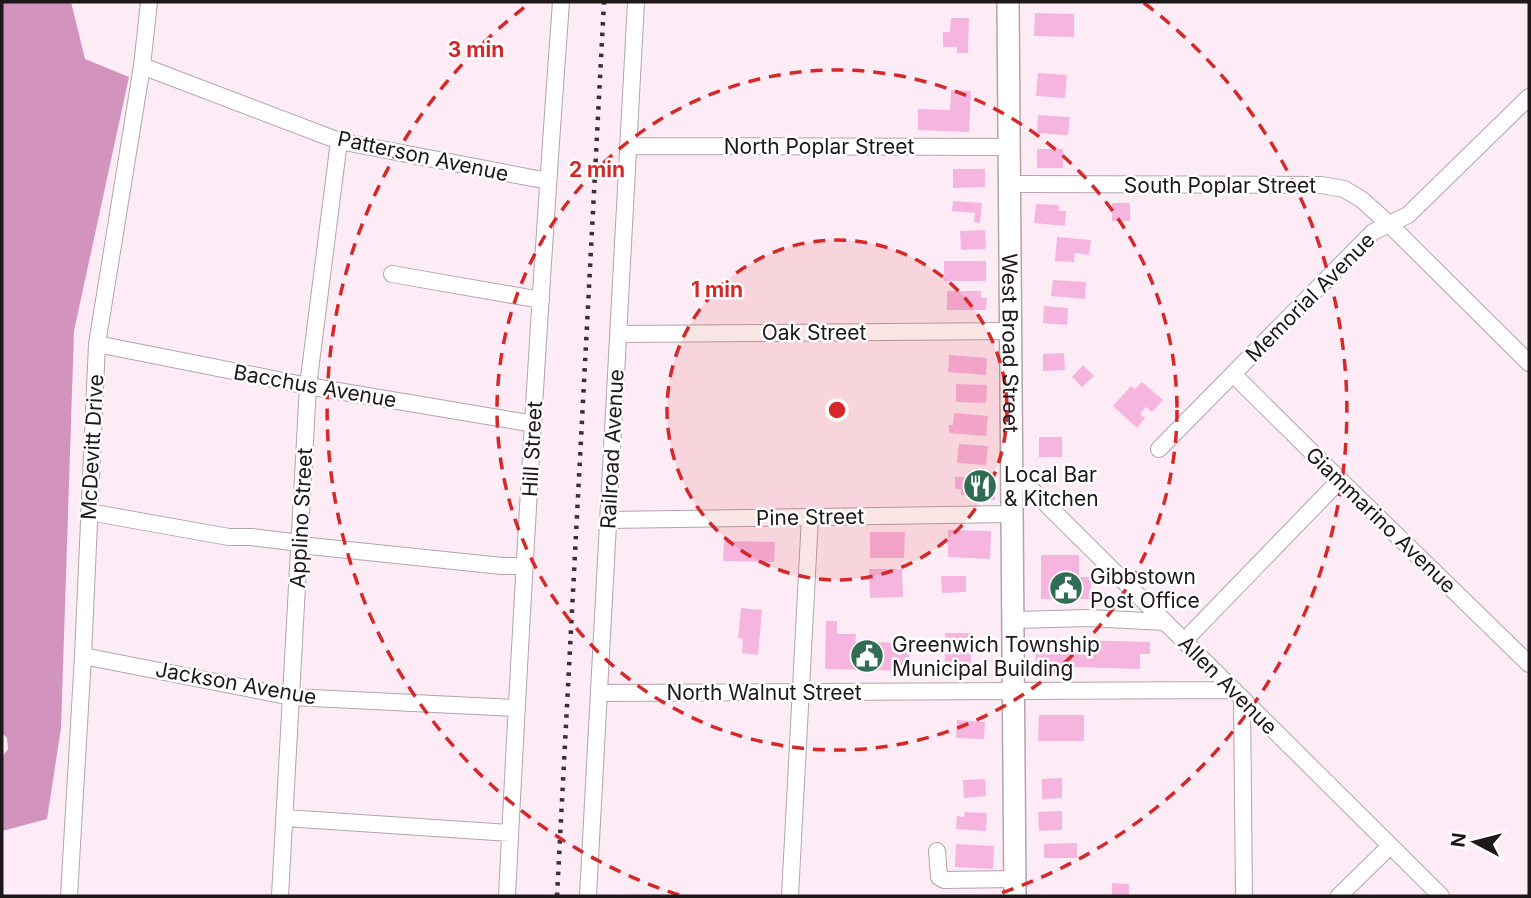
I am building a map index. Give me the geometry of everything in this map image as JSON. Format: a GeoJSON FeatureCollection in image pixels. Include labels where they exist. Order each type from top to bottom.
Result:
{"type":"FeatureCollection","features":[{"type":"Feature","properties":{"kind":"main road","name":"West Broad Street"},"geometry":{"type":"LineString","coordinates":[[1008,2],[1015,888]]}},
{"type":"Feature","properties":{"kind":"street","name":"McDevitt Drive"},"geometry":{"type":"LineString","coordinates":[[69,896],[97,344],[142,66],[149,2]]}},
{"type":"Feature","properties":{"kind":"street","name":"Hill Street"},"geometry":{"type":"LineString","coordinates":[[507,896],[516,708],[561,2]]}},
{"type":"Feature","properties":{"kind":"street","name":"Railroad Avenue"},"geometry":{"type":"LineString","coordinates":[[588,896],[636,2]]}},
{"type":"Feature","properties":{"kind":"street","name":"Patterson Avenue"},"geometry":{"type":"LineString","coordinates":[[142,66],[339,141],[548,181]]}},
{"type":"Feature","properties":{"kind":"street","name":"Memorial Avenue"},"geometry":{"type":"LineString","coordinates":[[1159,449],[1373,232],[1408,215],[1529,97]]}},
{"type":"Feature","properties":{"kind":"street","name":"Applino Street"},"geometry":{"type":"LineString","coordinates":[[280,896],[308,386],[339,141]]}},
{"type":"Feature","properties":{"kind":"street","name":"North Poplar Street"},"geometry":{"type":"LineString","coordinates":[[628,146],[1009,147]]}},
{"type":"Feature","properties":{"kind":"street","name":"South Poplar Street"},"geometry":{"type":"LineString","coordinates":[[1010,184],[1321,185],[1344,189],[1361,199],[1389,224],[1529,363]]}},
{"type":"Feature","properties":{"kind":"street"},"geometry":{"type":"LineString","coordinates":[[392,274],[541,300]]}},
{"type":"Feature","properties":{"kind":"street","name":"Oak Street"},"geometry":{"type":"LineString","coordinates":[[618,334],[1011,331]]}},
{"type":"Feature","properties":{"kind":"street","name":"Bacchus Avenue"},"geometry":{"type":"LineString","coordinates":[[97,344],[308,386],[534,424]]}},
{"type":"Feature","properties":{"kind":"street","name":"Giammarino Avenue"},"geometry":{"type":"LineString","coordinates":[[1233,374],[1529,664]]}},
{"type":"Feature","properties":{"kind":"street","name":"Allen Avenue"},"geometry":{"type":"LineString","coordinates":[[1012,479],[1028,486],[1441,896]]}},
{"type":"Feature","properties":{"kind":"street"},"geometry":{"type":"LineString","coordinates":[[1184,641],[1340,480]]}},
{"type":"Feature","properties":{"kind":"street"},"geometry":{"type":"LineString","coordinates":[[89,512],[229,537],[251,537],[502,566],[525,566]]}},
{"type":"Feature","properties":{"kind":"street","name":"Pine Street"},"geometry":{"type":"LineString","coordinates":[[608,520],[1012,514]]}},
{"type":"Feature","properties":{"kind":"street"},"geometry":{"type":"LineString","coordinates":[[790,896],[810,517]]}},
{"type":"Feature","properties":{"kind":"street"},"geometry":{"type":"LineString","coordinates":[[1013,620],[1088,618],[1165,622]]}},
{"type":"Feature","properties":{"kind":"street","name":"Jackson Avenue"},"geometry":{"type":"LineString","coordinates":[[83,656],[292,697],[516,708]]}},
{"type":"Feature","properties":{"kind":"street","name":"North Walnut Street"},"geometry":{"type":"LineString","coordinates":[[599,693],[1013,691],[1238,695]]}},
{"type":"Feature","properties":{"kind":"street"},"geometry":{"type":"LineString","coordinates":[[1238,695],[1244,896]]}},
{"type":"Feature","properties":{"kind":"street"},"geometry":{"type":"LineString","coordinates":[[285,818],[510,833]]}},
{"type":"Feature","properties":{"kind":"street"},"geometry":{"type":"LineString","coordinates":[[1339,896],[1390,846]]}},
{"type":"Feature","properties":{"kind":"street"},"geometry":{"type":"LineString","coordinates":[[937,851],[939,877],[944,880],[1015,888]]}},
{"type":"Feature","properties":{"kind":"shaded area"},"geometry":{"type":"Polygon","coordinates":[[[2,2],[71,2],[85,59],[129,77],[74,331],[61,728],[47,819],[2,831],[2,757],[8,749],[7,738],[2,733],[2,2]]]}},
{"type":"Feature","properties":{"kind":"building"},"geometry":{"type":"Polygon","coordinates":[[[1035,13],[1074,14],[1074,37],[1034,36],[1035,13]]]}},
{"type":"Feature","properties":{"kind":"building"},"geometry":{"type":"Polygon","coordinates":[[[951,18],[969,18],[968,53],[957,53],[957,47],[943,47],[943,32],[950,32],[951,18]]]}},
{"type":"Feature","properties":{"kind":"building"},"geometry":{"type":"Polygon","coordinates":[[[1038,73],[1067,75],[1065,98],[1036,96],[1038,73]]]}},
{"type":"Feature","properties":{"kind":"building"},"geometry":{"type":"Polygon","coordinates":[[[951,90],[971,91],[969,132],[918,130],[918,109],[950,110],[951,90]]]}},
{"type":"Feature","properties":{"kind":"building"},"geometry":{"type":"Polygon","coordinates":[[[1038,115],[1070,117],[1068,135],[1037,133],[1038,115]]]}},
{"type":"Feature","properties":{"kind":"building"},"geometry":{"type":"Polygon","coordinates":[[[1037,149],[1063,149],[1063,168],[1037,168],[1037,149]]]}},
{"type":"Feature","properties":{"kind":"building"},"geometry":{"type":"Polygon","coordinates":[[[953,169],[985,169],[985,187],[953,188],[953,169]]]}},
{"type":"Feature","properties":{"kind":"building"},"geometry":{"type":"Polygon","coordinates":[[[953,201],[982,203],[980,223],[974,222],[975,213],[952,211],[953,201]]]}},
{"type":"Feature","properties":{"kind":"building"},"geometry":{"type":"Polygon","coordinates":[[[1112,203],[1130,203],[1130,221],[1112,221],[1112,203]]]}},
{"type":"Feature","properties":{"kind":"building"},"geometry":{"type":"Polygon","coordinates":[[[1036,204],[1059,205],[1059,211],[1066,211],[1065,226],[1034,223],[1036,204]]]}},
{"type":"Feature","properties":{"kind":"building"},"geometry":{"type":"Polygon","coordinates":[[[985,230],[986,249],[961,250],[960,231],[985,230]]]}},
{"type":"Feature","properties":{"kind":"building"},"geometry":{"type":"Polygon","coordinates":[[[1057,237],[1091,240],[1089,255],[1075,253],[1074,262],[1055,261],[1057,237]]]}},
{"type":"Feature","properties":{"kind":"building"},"geometry":{"type":"Polygon","coordinates":[[[944,261],[986,261],[986,281],[944,281],[944,261]]]}},
{"type":"Feature","properties":{"kind":"building"},"geometry":{"type":"Polygon","coordinates":[[[1053,280],[1086,282],[1085,299],[1051,296],[1053,280]]]}},
{"type":"Feature","properties":{"kind":"building"},"geometry":{"type":"Polygon","coordinates":[[[947,291],[981,291],[981,298],[987,298],[986,310],[947,310],[947,291]]]}},
{"type":"Feature","properties":{"kind":"building"},"geometry":{"type":"Polygon","coordinates":[[[1044,306],[1068,308],[1067,325],[1043,323],[1044,306]]]}},
{"type":"Feature","properties":{"kind":"building"},"geometry":{"type":"Polygon","coordinates":[[[1064,353],[1065,370],[1043,371],[1043,354],[1064,353]]]}},
{"type":"Feature","properties":{"kind":"building"},"geometry":{"type":"Polygon","coordinates":[[[949,355],[987,358],[986,375],[948,372],[949,355]]]}},
{"type":"Feature","properties":{"kind":"building"},"geometry":{"type":"Polygon","coordinates":[[[1083,365],[1094,376],[1082,387],[1072,377],[1083,365]]]}},
{"type":"Feature","properties":{"kind":"building"},"geometry":{"type":"Polygon","coordinates":[[[1142,382],[1163,400],[1152,412],[1146,407],[1140,414],[1145,418],[1137,428],[1113,406],[1131,386],[1135,389],[1142,382]]]}},
{"type":"Feature","properties":{"kind":"building"},"geometry":{"type":"Polygon","coordinates":[[[956,384],[987,385],[986,403],[956,402],[956,384]]]}},
{"type":"Feature","properties":{"kind":"building"},"geometry":{"type":"Polygon","coordinates":[[[954,413],[988,416],[986,436],[949,433],[954,413]]]}},
{"type":"Feature","properties":{"kind":"building"},"geometry":{"type":"Polygon","coordinates":[[[1039,437],[1062,437],[1062,457],[1039,457],[1039,437]]]}},
{"type":"Feature","properties":{"kind":"building"},"geometry":{"type":"Polygon","coordinates":[[[959,444],[988,446],[986,465],[957,463],[959,444]]]}},
{"type":"Feature","properties":{"kind":"building"},"geometry":{"type":"Polygon","coordinates":[[[969,471],[995,472],[995,500],[977,500],[977,496],[961,495],[961,489],[955,489],[955,477],[969,477],[969,471]]]}},
{"type":"Feature","properties":{"kind":"building"},"geometry":{"type":"Polygon","coordinates":[[[948,530],[991,531],[990,559],[948,557],[948,530]]]}},
{"type":"Feature","properties":{"kind":"building"},"geometry":{"type":"Polygon","coordinates":[[[870,532],[905,532],[904,558],[870,558],[870,532]]]}},
{"type":"Feature","properties":{"kind":"building"},"geometry":{"type":"Polygon","coordinates":[[[724,541],[775,542],[774,562],[723,561],[724,541]]]}},
{"type":"Feature","properties":{"kind":"building","name":"Gibbstown Post Office"},"geometry":{"type":"Polygon","coordinates":[[[1041,555],[1079,555],[1079,577],[1091,577],[1091,599],[1041,599],[1041,555]]]}},
{"type":"Feature","properties":{"kind":"building"},"geometry":{"type":"Polygon","coordinates":[[[869,569],[902,569],[903,597],[870,598],[869,569]]]}},
{"type":"Feature","properties":{"kind":"building"},"geometry":{"type":"Polygon","coordinates":[[[941,576],[966,576],[966,592],[942,593],[941,576]]]}},
{"type":"Feature","properties":{"kind":"building"},"geometry":{"type":"Polygon","coordinates":[[[741,608],[762,610],[758,655],[742,653],[743,639],[738,638],[741,608]]]}},
{"type":"Feature","properties":{"kind":"building","name":"Greenwich Township Municipal Building"},"geometry":{"type":"Polygon","coordinates":[[[826,621],[837,621],[837,634],[856,634],[855,642],[909,643],[909,671],[825,669],[826,621]]]}},
{"type":"Feature","properties":{"kind":"building"},"geometry":{"type":"Polygon","coordinates":[[[945,633],[971,633],[971,671],[945,671],[945,633]]]}},
{"type":"Feature","properties":{"kind":"building"},"geometry":{"type":"Polygon","coordinates":[[[1036,639],[1150,642],[1150,654],[1140,654],[1140,669],[1074,667],[1074,675],[1054,675],[1054,669],[1035,669],[1036,639]]]}},
{"type":"Feature","properties":{"kind":"building"},"geometry":{"type":"Polygon","coordinates":[[[1039,715],[1084,715],[1084,741],[1038,741],[1039,715]]]}},
{"type":"Feature","properties":{"kind":"building"},"geometry":{"type":"Polygon","coordinates":[[[957,720],[985,722],[984,739],[956,738],[957,720]]]}},
{"type":"Feature","properties":{"kind":"building"},"geometry":{"type":"Polygon","coordinates":[[[1062,778],[1062,798],[1042,799],[1042,779],[1062,778]]]}},
{"type":"Feature","properties":{"kind":"building"},"geometry":{"type":"Polygon","coordinates":[[[985,779],[986,796],[964,798],[963,780],[985,779]]]}},
{"type":"Feature","properties":{"kind":"building"},"geometry":{"type":"Polygon","coordinates":[[[1062,811],[1062,830],[1039,831],[1038,812],[1062,811]]]}},
{"type":"Feature","properties":{"kind":"building"},"geometry":{"type":"Polygon","coordinates":[[[965,812],[987,813],[986,831],[956,829],[957,816],[964,817],[965,812]]]}},
{"type":"Feature","properties":{"kind":"building"},"geometry":{"type":"Polygon","coordinates":[[[1077,843],[1077,858],[1044,858],[1044,844],[1077,843]]]}},
{"type":"Feature","properties":{"kind":"building"},"geometry":{"type":"Polygon","coordinates":[[[956,844],[994,846],[993,869],[955,867],[956,844]]]}},
{"type":"Feature","properties":{"kind":"building"},"geometry":{"type":"Polygon","coordinates":[[[1112,883],[1129,884],[1129,896],[1112,896],[1112,883]]]}},
{"type":"Feature","properties":{"kind":"railway"},"geometry":{"type":"LineString","coordinates":[[557,896],[604,2]]}},
{"type":"Feature","properties":{"kind":"place","name":"Local Bar & Kitchen"},"geometry":{"type":"Point","coordinates":[980,486]}},
{"type":"Feature","properties":{"kind":"place","name":"Gibbstown Post Office"},"geometry":{"type":"Point","coordinates":[1066,588]}},
{"type":"Feature","properties":{"kind":"place","name":"Greenwich Township Municipal Building"},"geometry":{"type":"Point","coordinates":[867,656]}}]}
